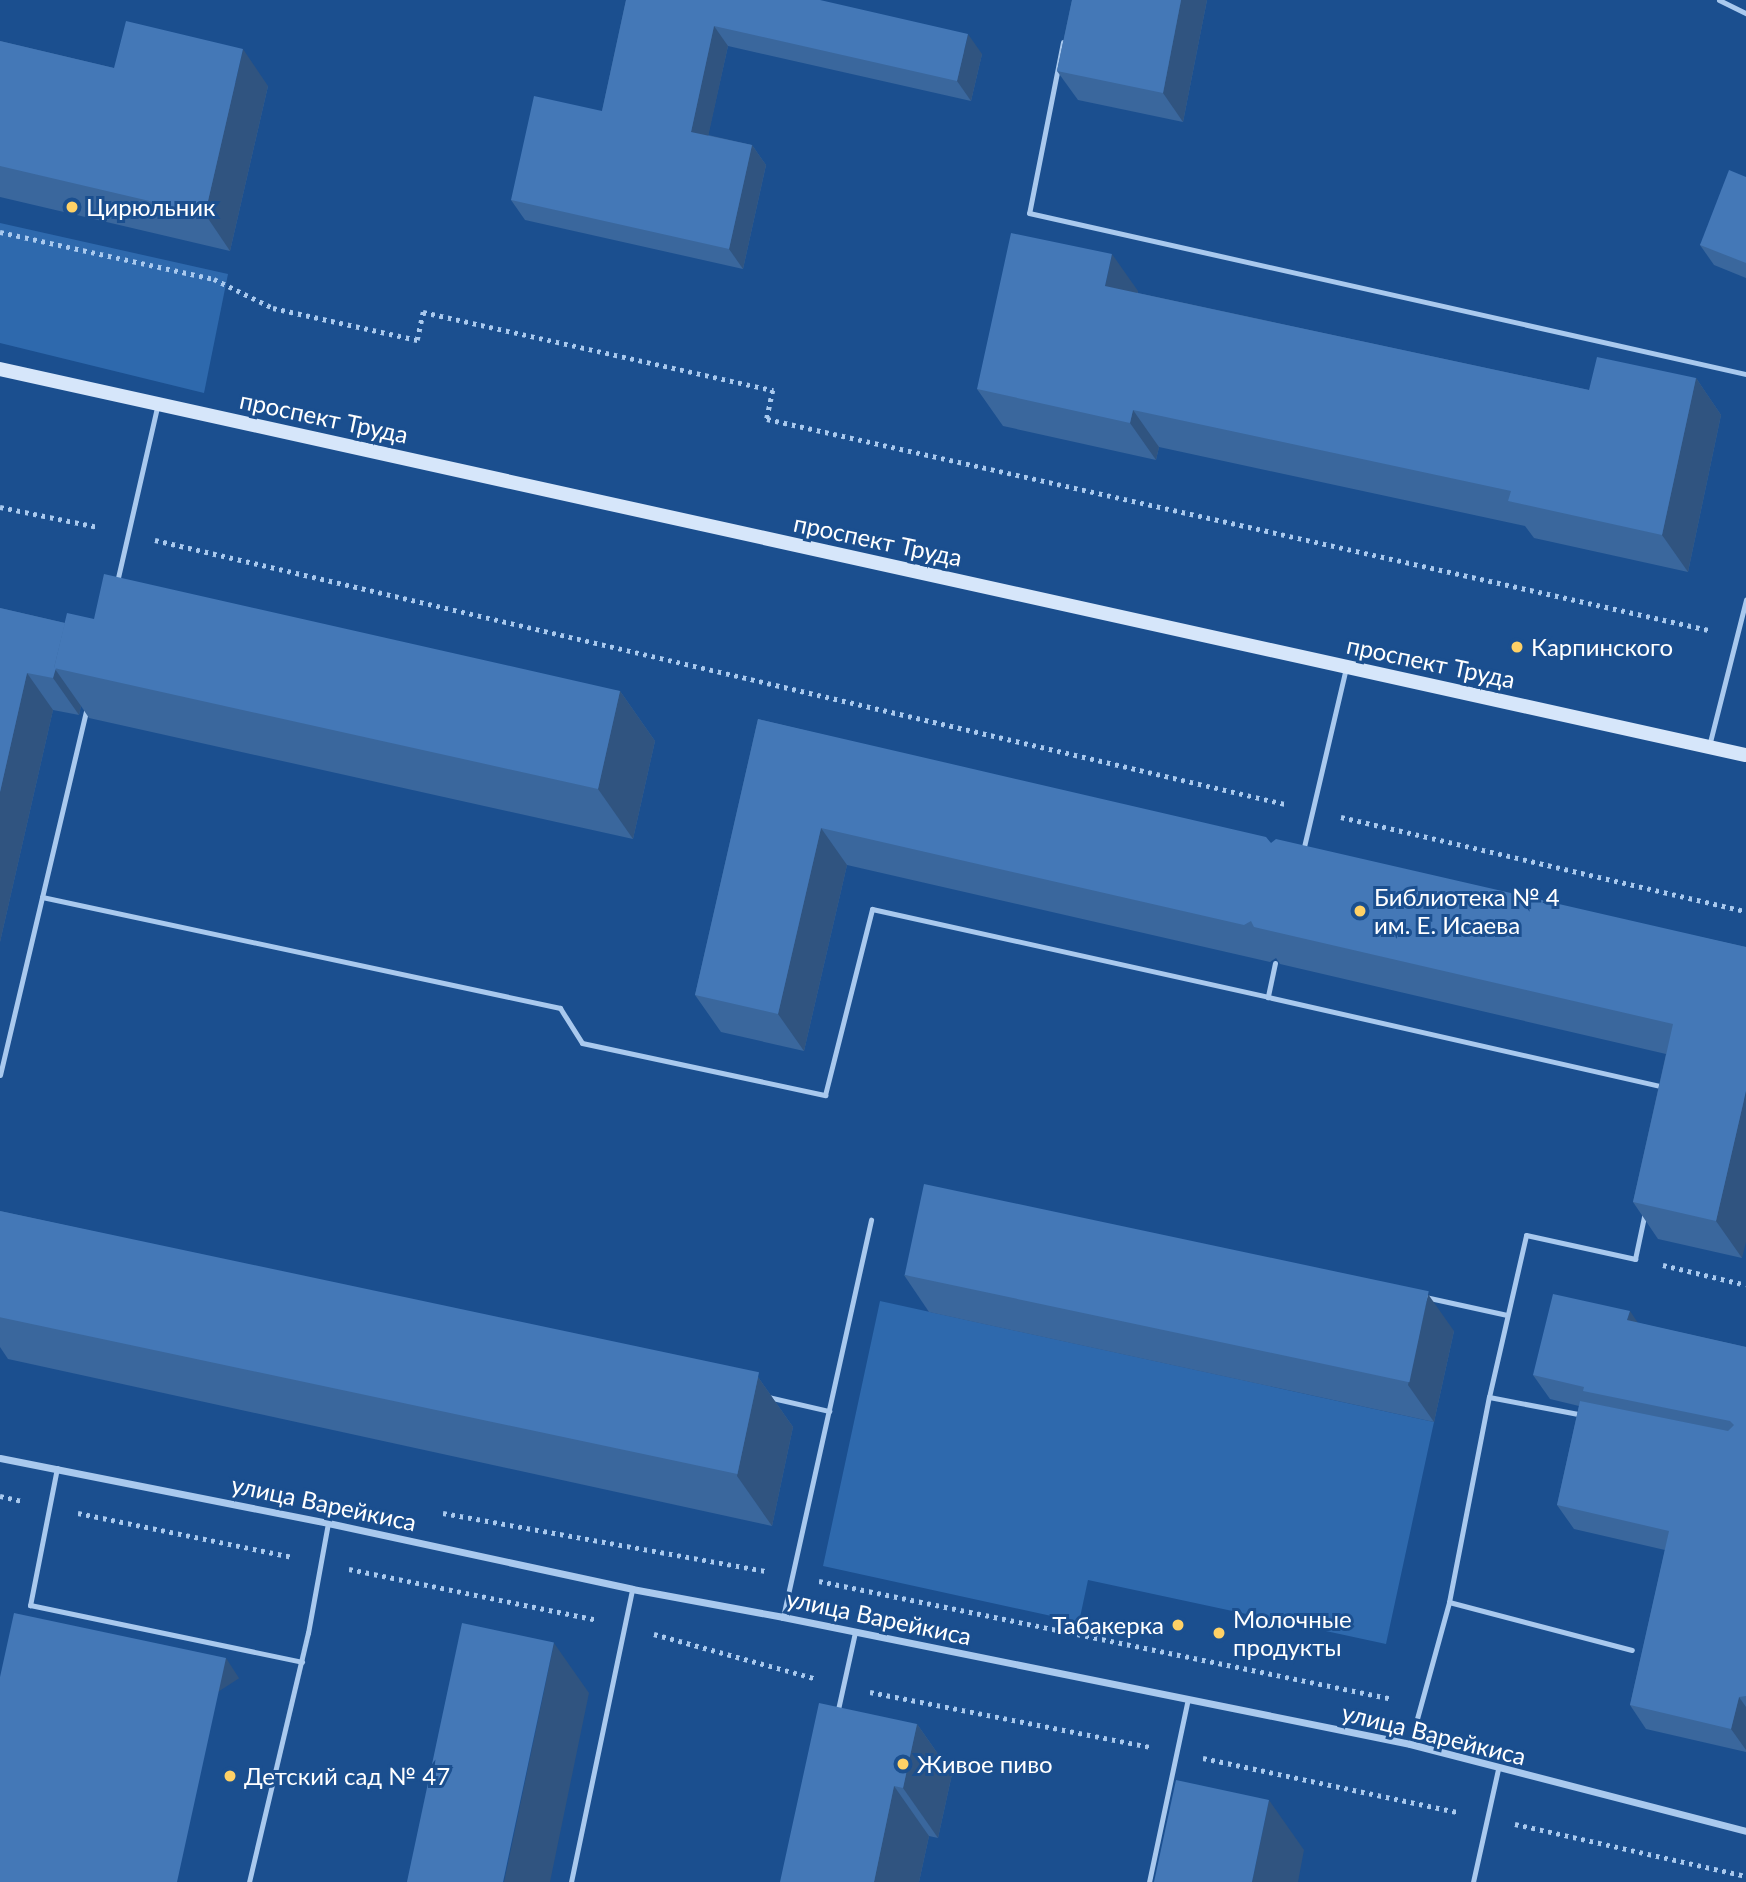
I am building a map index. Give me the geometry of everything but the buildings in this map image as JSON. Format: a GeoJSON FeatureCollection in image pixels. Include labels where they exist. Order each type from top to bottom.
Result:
{"type":"FeatureCollection","features":[{"type":"Feature","properties":{"kind":"main road","name":"проспект Труда"},"geometry":{"type":"LineString","coordinates":[[0,369],[1746,755]]}},
{"type":"Feature","properties":{"kind":"street","name":"улица Варейкиса"},"geometry":{"type":"LineString","coordinates":[[0,1458],[328,1523],[632,1589],[1410,1744],[1498,1769],[1746,1831]]}},
{"type":"Feature","properties":{"kind":"lane"},"geometry":{"type":"LineString","coordinates":[[1719,0],[1746,13]]}},
{"type":"Feature","properties":{"kind":"lane"},"geometry":{"type":"LineString","coordinates":[[1064,40],[1029,213],[1746,374]]}},
{"type":"Feature","properties":{"kind":"lane"},"geometry":{"type":"LineString","coordinates":[[116,587],[157,404]]}},
{"type":"Feature","properties":{"kind":"lane"},"geometry":{"type":"LineString","coordinates":[[1709,747],[1746,600]]}},
{"type":"Feature","properties":{"kind":"lane"},"geometry":{"type":"LineString","coordinates":[[1300,862],[1346,667]]}},
{"type":"Feature","properties":{"kind":"lane"},"geometry":{"type":"LineString","coordinates":[[0,1075],[90,695]]}},
{"type":"Feature","properties":{"kind":"lane"},"geometry":{"type":"LineString","coordinates":[[42,897],[560,1008],[582,1043],[825,1095],[872,909],[1671,1088]]}},
{"type":"Feature","properties":{"kind":"lane"},"geometry":{"type":"LineString","coordinates":[[1268,997],[1275,963]]}},
{"type":"Feature","properties":{"kind":"lane"},"geometry":{"type":"LineString","coordinates":[[1410,1744],[1449,1602],[1489,1397],[1526,1235],[1635,1259],[1646,1206]]}},
{"type":"Feature","properties":{"kind":"lane"},"geometry":{"type":"LineString","coordinates":[[783,1617],[871,1220]]}},
{"type":"Feature","properties":{"kind":"lane"},"geometry":{"type":"LineString","coordinates":[[1413,1294],[1507,1315]]}},
{"type":"Feature","properties":{"kind":"lane"},"geometry":{"type":"LineString","coordinates":[[762,1396],[830,1411]]}},
{"type":"Feature","properties":{"kind":"lane"},"geometry":{"type":"LineString","coordinates":[[1489,1397],[1587,1416]]}},
{"type":"Feature","properties":{"kind":"lane"},"geometry":{"type":"LineString","coordinates":[[57,1468],[30,1605],[302,1662]]}},
{"type":"Feature","properties":{"kind":"lane"},"geometry":{"type":"LineString","coordinates":[[249,1882],[302,1662],[328,1523]]}},
{"type":"Feature","properties":{"kind":"lane"},"geometry":{"type":"LineString","coordinates":[[571,1882],[632,1589]]}},
{"type":"Feature","properties":{"kind":"lane"},"geometry":{"type":"LineString","coordinates":[[1449,1602],[1632,1650]]}},
{"type":"Feature","properties":{"kind":"lane"},"geometry":{"type":"LineString","coordinates":[[834,1726],[855,1632]]}},
{"type":"Feature","properties":{"kind":"lane"},"geometry":{"type":"LineString","coordinates":[[1149,1882],[1188,1699]]}},
{"type":"Feature","properties":{"kind":"lane"},"geometry":{"type":"LineString","coordinates":[[1473,1882],[1498,1769]]}},
{"type":"Feature","properties":{"kind":"path"},"geometry":{"type":"LineString","coordinates":[[0,232],[214,279],[273,308],[417,340],[423,312],[773,390],[767,419],[1738,637]]}},
{"type":"Feature","properties":{"kind":"path"},"geometry":{"type":"LineString","coordinates":[[0,507],[129,534],[1746,911]]}},
{"type":"Feature","properties":{"kind":"path"},"geometry":{"type":"LineString","coordinates":[[1635,1259],[1746,1285]]}},
{"type":"Feature","properties":{"kind":"path"},"geometry":{"type":"LineString","coordinates":[[437,1512],[792,1576],[1421,1705]]}},
{"type":"Feature","properties":{"kind":"shaded area"},"geometry":{"type":"Polygon","coordinates":[[[0,223],[228,274],[204,393],[0,343],[0,223]]]}},
{"type":"Feature","properties":{"kind":"shaded area"},"geometry":{"type":"Polygon","coordinates":[[[880,1301],[1434,1422],[1386,1644],[1088,1580],[1079,1622],[823,1566],[880,1301]]]}},
{"type":"Feature","properties":{"kind":"place","name":"Цирюльник"},"geometry":{"type":"Point","coordinates":[72,207]}},
{"type":"Feature","properties":{"kind":"place","name":"Карпинского"},"geometry":{"type":"Point","coordinates":[1517,647]}},
{"type":"Feature","properties":{"kind":"place","name":"Библиотека № 4 им. Е. Исаева"},"geometry":{"type":"Point","coordinates":[1360,911]}},
{"type":"Feature","properties":{"kind":"place","name":"Табакерка"},"geometry":{"type":"Point","coordinates":[1178,1625]}},
{"type":"Feature","properties":{"kind":"place","name":"Молочные продукты"},"geometry":{"type":"Point","coordinates":[1219,1633]}},
{"type":"Feature","properties":{"kind":"place","name":"Живое пиво"},"geometry":{"type":"Point","coordinates":[903,1764]}},
{"type":"Feature","properties":{"kind":"place","name":"Детский сад № 47"},"geometry":{"type":"Point","coordinates":[230,1776]}}]}
